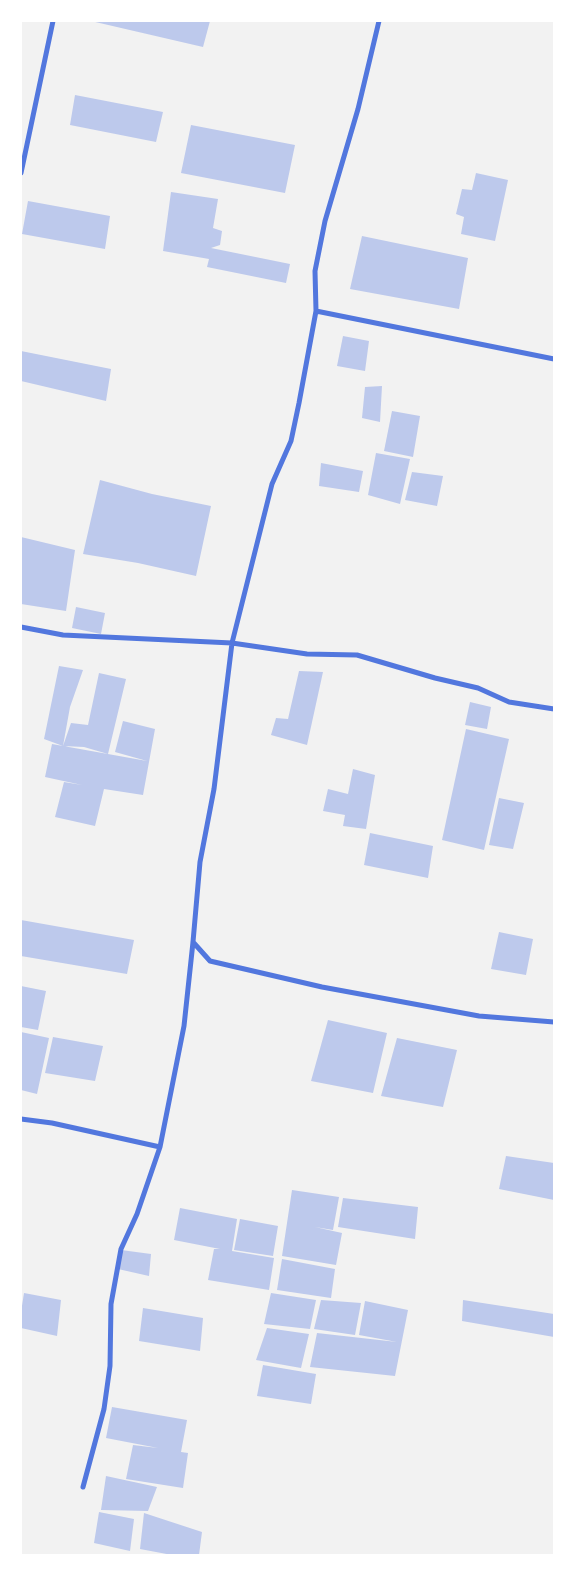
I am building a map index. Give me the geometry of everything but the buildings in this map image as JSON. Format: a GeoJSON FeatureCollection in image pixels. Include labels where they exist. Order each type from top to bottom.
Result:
{"type":"FeatureCollection","features":[{"type":"Feature","properties":{"kind":"street"},"geometry":{"type":"LineString","coordinates":[[21,173],[53,21]]}},
{"type":"Feature","properties":{"kind":"street"},"geometry":{"type":"LineString","coordinates":[[83,1487],[104,1409],[110,1366],[111,1304],[121,1249],[137,1214],[160,1147],[184,1026],[194,942],[200,862],[214,789],[232,644],[272,484],[291,441],[300,403],[316,311],[315,272],[325,221],[358,109],[379,21]]}},
{"type":"Feature","properties":{"kind":"street"},"geometry":{"type":"LineString","coordinates":[[316,311],[554,359]]}},
{"type":"Feature","properties":{"kind":"street"},"geometry":{"type":"LineString","coordinates":[[21,628],[63,635],[232,644],[307,654],[357,656],[478,688],[510,702],[554,709]]}},
{"type":"Feature","properties":{"kind":"street"},"geometry":{"type":"LineString","coordinates":[[194,942],[210,961],[304,983],[479,1016],[554,1022]]}},
{"type":"Feature","properties":{"kind":"street"},"geometry":{"type":"LineString","coordinates":[[21,1120],[52,1123],[160,1147]]}}]}
